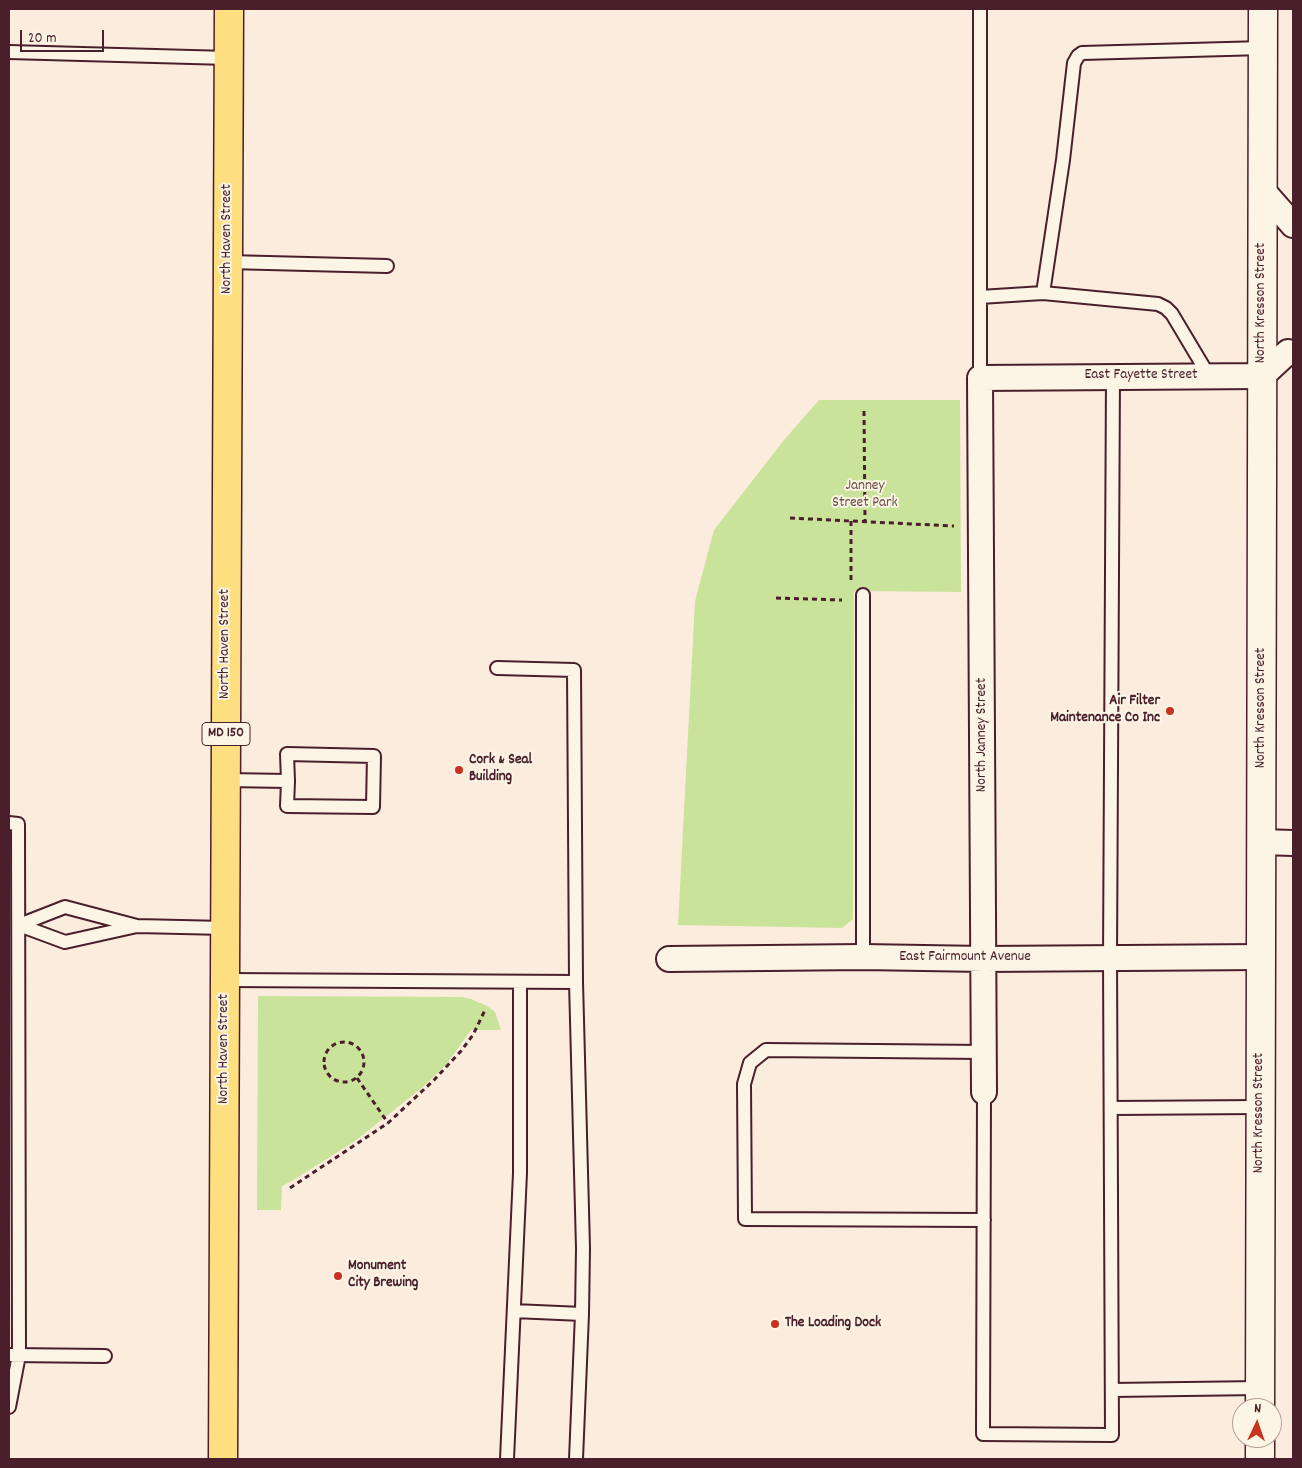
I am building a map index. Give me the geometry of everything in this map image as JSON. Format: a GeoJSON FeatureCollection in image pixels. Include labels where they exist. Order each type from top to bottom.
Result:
{"type":"FeatureCollection","features":[{"type":"Feature","properties":{"kind":"main road","name":"North Haven Street"},"geometry":{"type":"LineString","coordinates":[[223,1459],[229,9]]}},
{"type":"Feature","properties":{"kind":"street","name":"North Kresson Street"},"geometry":{"type":"LineString","coordinates":[[1260,1398],[1263,9]]}},
{"type":"Feature","properties":{"kind":"street"},"geometry":{"type":"LineString","coordinates":[[1263,191],[1293,225]]}},
{"type":"Feature","properties":{"kind":"street"},"geometry":{"type":"LineString","coordinates":[[1262,376],[1288,352],[1293,352]]}},
{"type":"Feature","properties":{"kind":"street","name":"East Fayette Street"},"geometry":{"type":"LineString","coordinates":[[980,378],[1262,376]]}},
{"type":"Feature","properties":{"kind":"street","name":"North Janney Street"},"geometry":{"type":"LineString","coordinates":[[980,378],[984,1092]]}},
{"type":"Feature","properties":{"kind":"street"},"geometry":{"type":"LineString","coordinates":[[1261,842],[1293,843]]}},
{"type":"Feature","properties":{"kind":"street","name":"East Fairmount Avenue"},"geometry":{"type":"LineString","coordinates":[[669,959],[863,957],[984,959],[1261,956]]}},
{"type":"Feature","properties":{"kind":"lane"},"geometry":{"type":"LineString","coordinates":[[980,9],[980,378]]}},
{"type":"Feature","properties":{"kind":"lane"},"geometry":{"type":"LineString","coordinates":[[1043,293],[1063,160],[1074,63],[1078,56],[1082,53],[1263,48]]}},
{"type":"Feature","properties":{"kind":"lane"},"geometry":{"type":"LineString","coordinates":[[9,52],[228,58]]}},
{"type":"Feature","properties":{"kind":"lane"},"geometry":{"type":"LineString","coordinates":[[228,262],[387,266]]}},
{"type":"Feature","properties":{"kind":"lane"},"geometry":{"type":"LineString","coordinates":[[980,297],[1043,293],[1158,304],[1172,314],[1208,376]]}},
{"type":"Feature","properties":{"kind":"lane"},"geometry":{"type":"LineString","coordinates":[[984,1092],[984,1434],[1112,1435],[1110,958],[1113,376]]}},
{"type":"Feature","properties":{"kind":"lane"},"geometry":{"type":"LineString","coordinates":[[863,595],[863,957]]}},
{"type":"Feature","properties":{"kind":"lane"},"geometry":{"type":"LineString","coordinates":[[497,668],[574,670],[576,982],[583,1248],[576,1459]]}},
{"type":"Feature","properties":{"kind":"lane"},"geometry":{"type":"LineString","coordinates":[[287,754],[374,756],[373,808],[288,806],[288,782],[287,754]]}},
{"type":"Feature","properties":{"kind":"lane"},"geometry":{"type":"LineString","coordinates":[[226,780],[288,782]]}},
{"type":"Feature","properties":{"kind":"lane"},"geometry":{"type":"LineString","coordinates":[[9,823],[18,824],[14,925],[14,1355],[9,1407]]}},
{"type":"Feature","properties":{"kind":"lane"},"geometry":{"type":"LineString","coordinates":[[14,925],[65,907],[138,926],[225,928]]}},
{"type":"Feature","properties":{"kind":"lane"},"geometry":{"type":"LineString","coordinates":[[14,925],[65,942],[138,926]]}},
{"type":"Feature","properties":{"kind":"lane"},"geometry":{"type":"LineString","coordinates":[[225,980],[576,982]]}},
{"type":"Feature","properties":{"kind":"lane"},"geometry":{"type":"LineString","coordinates":[[507,1459],[520,1174],[520,982]]}},
{"type":"Feature","properties":{"kind":"lane"},"geometry":{"type":"LineString","coordinates":[[984,1052],[766,1050],[750,1063],[744,1084],[745,1219],[984,1220]]}},
{"type":"Feature","properties":{"kind":"lane"},"geometry":{"type":"LineString","coordinates":[[1110,1108],[1260,1107]]}},
{"type":"Feature","properties":{"kind":"lane"},"geometry":{"type":"LineString","coordinates":[[514,1311],[582,1314]]}},
{"type":"Feature","properties":{"kind":"lane"},"geometry":{"type":"LineString","coordinates":[[14,1355],[105,1356]]}},
{"type":"Feature","properties":{"kind":"lane"},"geometry":{"type":"LineString","coordinates":[[1112,1390],[1260,1398]]}},
{"type":"Feature","properties":{"kind":"path"},"geometry":{"type":"LineString","coordinates":[[864,411],[865,522]]}},
{"type":"Feature","properties":{"kind":"path"},"geometry":{"type":"LineString","coordinates":[[790,518],[958,526]]}},
{"type":"Feature","properties":{"kind":"path"},"geometry":{"type":"LineString","coordinates":[[850,581],[851,521]]}},
{"type":"Feature","properties":{"kind":"path"},"geometry":{"type":"LineString","coordinates":[[776,598],[850,601]]}},
{"type":"Feature","properties":{"kind":"path"},"geometry":{"type":"LineString","coordinates":[[290,1188],[388,1123],[434,1080],[461,1051],[473,1035],[485,1010]]}},
{"type":"Feature","properties":{"kind":"path"},"geometry":{"type":"LineString","coordinates":[[346,1041],[353,1043],[363,1053],[364,1066],[357,1078],[351,1081],[338,1082],[327,1073],[323,1061],[325,1054],[333,1044],[346,1041]]}},
{"type":"Feature","properties":{"kind":"path"},"geometry":{"type":"LineString","coordinates":[[357,1078],[388,1123]]}},
{"type":"Feature","properties":{"kind":"green space","name":"Janney Street Park"},"geometry":{"type":"Polygon","coordinates":[[[819,400],[960,400],[961,592],[854,591],[853,919],[842,928],[678,925],[695,601],[714,530],[784,440],[819,400]]]}},
{"type":"Feature","properties":{"kind":"green space"},"geometry":{"type":"Polygon","coordinates":[[[258,996],[462,997],[487,1006],[495,1012],[501,1030],[471,1030],[446,1065],[423,1087],[355,1141],[282,1186],[281,1210],[257,1210],[258,996]]]}},
{"type":"Feature","properties":{"kind":"place","name":"Air Filter Maintenance Co Inc"},"geometry":{"type":"Point","coordinates":[1170,711]}},
{"type":"Feature","properties":{"kind":"place","name":"Cork & Seal Building"},"geometry":{"type":"Point","coordinates":[459,770]}},
{"type":"Feature","properties":{"kind":"place","name":"Monument City Brewing"},"geometry":{"type":"Point","coordinates":[338,1276]}},
{"type":"Feature","properties":{"kind":"place","name":"The Loading Dock"},"geometry":{"type":"Point","coordinates":[775,1324]}}]}
